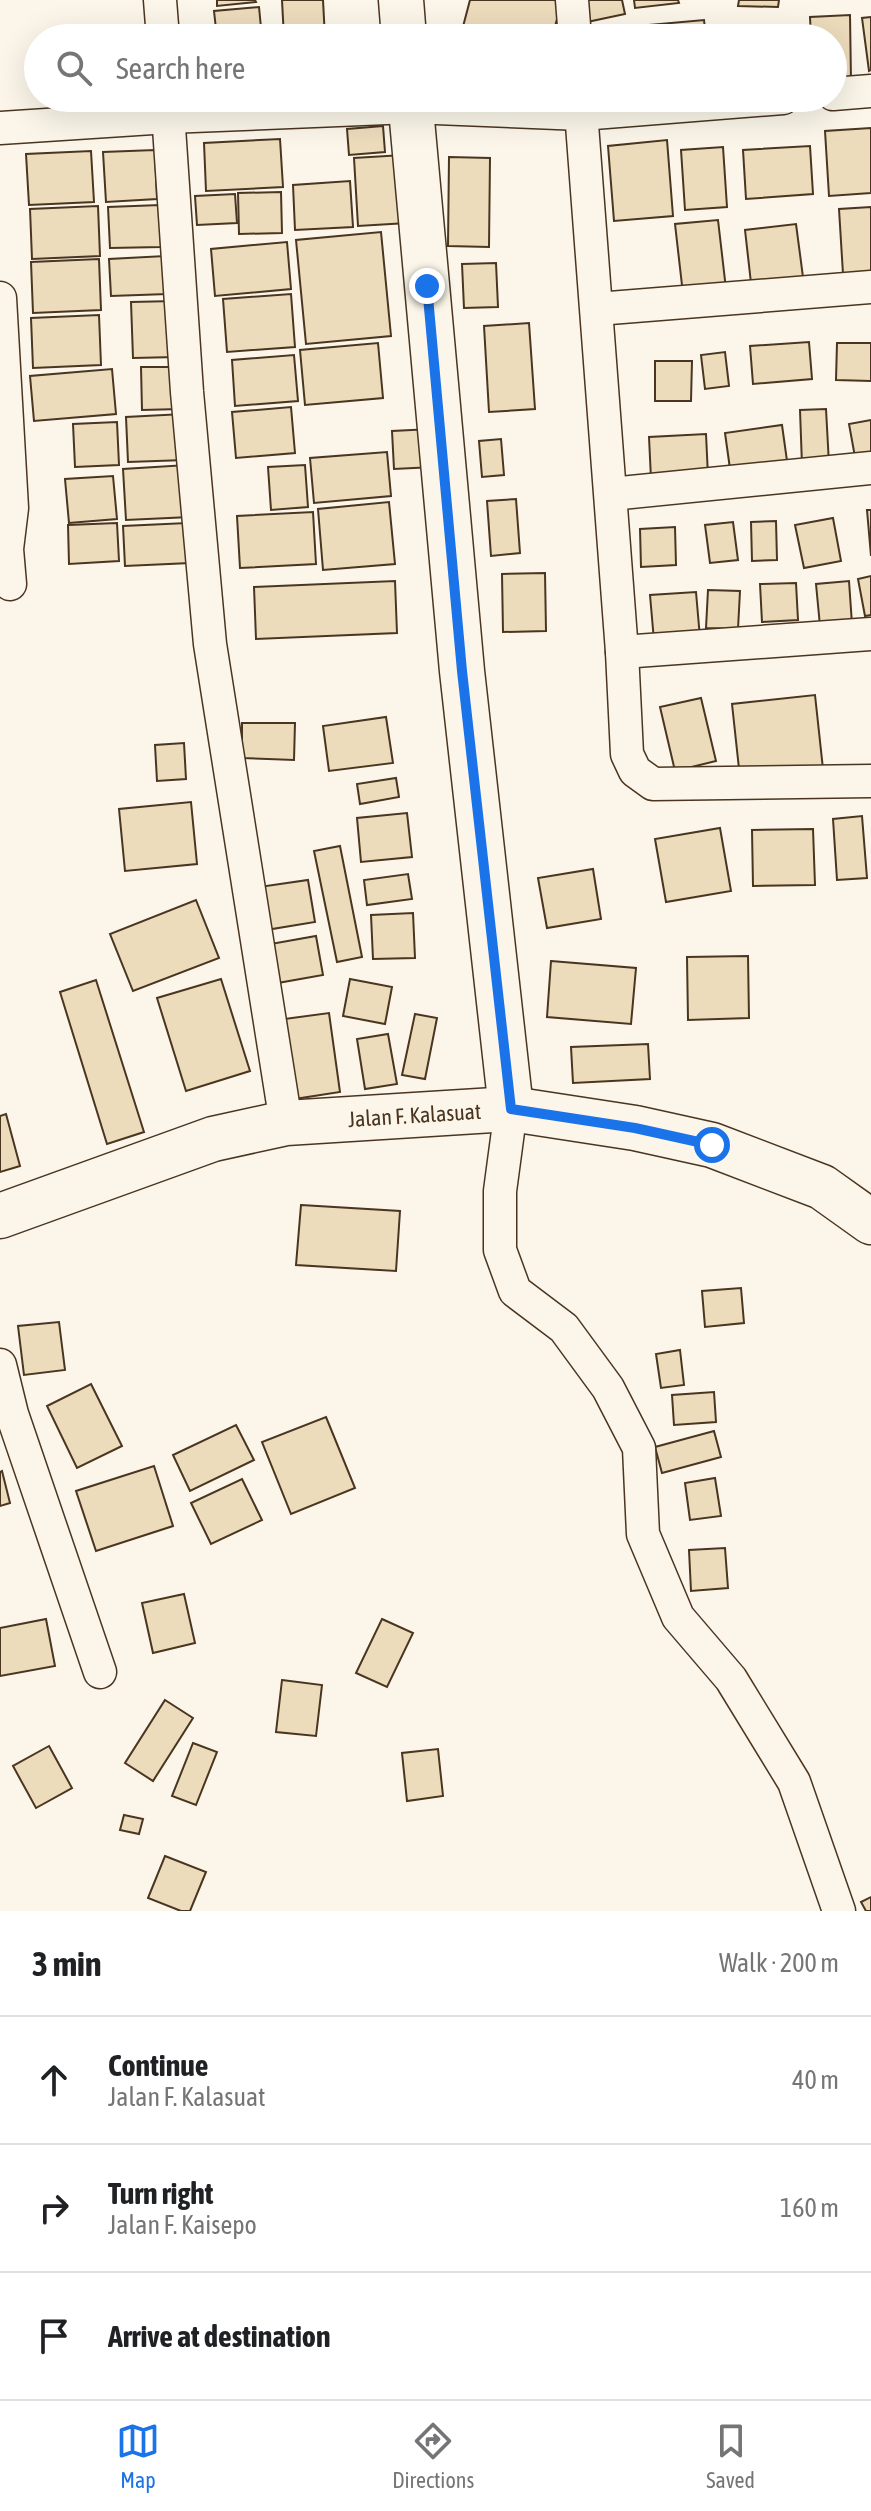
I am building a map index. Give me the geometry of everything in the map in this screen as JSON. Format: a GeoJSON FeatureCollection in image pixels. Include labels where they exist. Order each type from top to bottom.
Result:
{"type":"FeatureCollection","features":[{"type":"Feature","properties":{"kind":"street"},"geometry":{"type":"LineString","coordinates":[[160,0],[162,24]]}},
{"type":"Feature","properties":{"kind":"street"},"geometry":{"type":"LineString","coordinates":[[401,0],[403,24]]}},
{"type":"Feature","properties":{"kind":"street"},"geometry":{"type":"LineString","coordinates":[[572,0],[574,24]]}},
{"type":"Feature","properties":{"kind":"street"},"geometry":{"type":"LineString","coordinates":[[847,93],[871,91]]}},
{"type":"Feature","properties":{"kind":"street"},"geometry":{"type":"LineString","coordinates":[[0,128],[134,112]]}},
{"type":"Feature","properties":{"kind":"street"},"geometry":{"type":"LineString","coordinates":[[168,112],[187,392],[210,644],[286,1123]]}},
{"type":"Feature","properties":{"kind":"street"},"geometry":{"type":"LineString","coordinates":[[411,112],[462,671],[511,1109],[500,1191],[500,1250],[515,1291],[564,1328],[608,1388],[639,1448],[643,1534],[678,1617],[731,1679],[794,1782],[839,1911]]}},
{"type":"Feature","properties":{"kind":"street"},"geometry":{"type":"LineString","coordinates":[[581,112],[611,494],[627,754],[635,771],[653,784],[871,781]]}},
{"type":"Feature","properties":{"kind":"street"},"geometry":{"type":"LineString","coordinates":[[597,309],[871,287]]}},
{"type":"Feature","properties":{"kind":"street"},"geometry":{"type":"LineString","coordinates":[[0,298],[12,508],[7,549],[10,584]]}},
{"type":"Feature","properties":{"kind":"street"},"geometry":{"type":"LineString","coordinates":[[611,494],[871,468]]}},
{"type":"Feature","properties":{"kind":"street"},"geometry":{"type":"LineString","coordinates":[[622,652],[871,634]]}},
{"type":"Feature","properties":{"kind":"street","name":"Jalan F. Kalasuat"},"geometry":{"type":"LineString","coordinates":[[0,1216],[213,1139],[286,1123],[511,1109],[635,1128],[712,1145],[822,1187],[871,1222]]}},
{"type":"Feature","properties":{"kind":"street"},"geometry":{"type":"LineString","coordinates":[[0,1365],[6,1415],[100,1672]]}},
{"type":"Feature","properties":{"kind":"building"},"geometry":{"type":"Polygon","coordinates":[[[217,0],[255,0],[256,2],[217,6],[217,0]]]}},
{"type":"Feature","properties":{"kind":"building"},"geometry":{"type":"Polygon","coordinates":[[[282,0],[323,0],[324,24],[283,24],[282,0]]]}},
{"type":"Feature","properties":{"kind":"building"},"geometry":{"type":"Polygon","coordinates":[[[470,0],[562,0],[556,24],[464,24],[470,0]]]}},
{"type":"Feature","properties":{"kind":"building"},"geometry":{"type":"Polygon","coordinates":[[[582,0],[622,0],[625,14],[587,22],[582,0]]]}},
{"type":"Feature","properties":{"kind":"building"},"geometry":{"type":"Polygon","coordinates":[[[634,0],[678,0],[679,3],[635,8],[634,0]]]}},
{"type":"Feature","properties":{"kind":"building"},"geometry":{"type":"Polygon","coordinates":[[[739,0],[779,0],[778,7],[738,6],[739,0]]]}},
{"type":"Feature","properties":{"kind":"building"},"geometry":{"type":"Polygon","coordinates":[[[259,7],[261,24],[215,24],[214,11],[259,7]]]}},
{"type":"Feature","properties":{"kind":"building"},"geometry":{"type":"Polygon","coordinates":[[[850,15],[851,82],[847,82],[847,24],[810,24],[810,17],[850,15]]]}},
{"type":"Feature","properties":{"kind":"building"},"geometry":{"type":"Polygon","coordinates":[[[871,17],[871,70],[869,71],[862,18],[871,17]]]}},
{"type":"Feature","properties":{"kind":"building"},"geometry":{"type":"Polygon","coordinates":[[[704,20],[704,24],[660,24],[704,20]]]}},
{"type":"Feature","properties":{"kind":"building"},"geometry":{"type":"Polygon","coordinates":[[[383,126],[385,152],[349,155],[347,129],[383,126]]]}},
{"type":"Feature","properties":{"kind":"building"},"geometry":{"type":"Polygon","coordinates":[[[871,128],[871,193],[829,196],[825,131],[871,128]]]}},
{"type":"Feature","properties":{"kind":"building"},"geometry":{"type":"Polygon","coordinates":[[[280,139],[283,187],[206,191],[204,143],[280,139]]]}},
{"type":"Feature","properties":{"kind":"building"},"geometry":{"type":"Polygon","coordinates":[[[667,140],[673,216],[614,221],[608,146],[667,140]]]}},
{"type":"Feature","properties":{"kind":"building"},"geometry":{"type":"Polygon","coordinates":[[[810,146],[813,194],[746,199],[743,150],[810,146]]]}},
{"type":"Feature","properties":{"kind":"building"},"geometry":{"type":"Polygon","coordinates":[[[723,147],[727,207],[685,210],[681,150],[723,147]]]}},
{"type":"Feature","properties":{"kind":"building"},"geometry":{"type":"Polygon","coordinates":[[[155,150],[157,199],[106,202],[103,152],[155,150]]]}},
{"type":"Feature","properties":{"kind":"building"},"geometry":{"type":"Polygon","coordinates":[[[91,151],[94,202],[29,205],[26,154],[91,151]]]}},
{"type":"Feature","properties":{"kind":"building"},"geometry":{"type":"Polygon","coordinates":[[[403,155],[407,223],[358,226],[354,158],[403,155]]]}},
{"type":"Feature","properties":{"kind":"building"},"geometry":{"type":"Polygon","coordinates":[[[449,157],[490,158],[489,247],[448,246],[449,157]]]}},
{"type":"Feature","properties":{"kind":"building"},"geometry":{"type":"Polygon","coordinates":[[[350,181],[353,227],[295,230],[293,185],[350,181]]]}},
{"type":"Feature","properties":{"kind":"building"},"geometry":{"type":"Polygon","coordinates":[[[281,192],[282,233],[239,234],[238,193],[281,192]]]}},
{"type":"Feature","properties":{"kind":"building"},"geometry":{"type":"Polygon","coordinates":[[[235,194],[237,223],[197,225],[195,196],[235,194]]]}},
{"type":"Feature","properties":{"kind":"building"},"geometry":{"type":"Polygon","coordinates":[[[160,205],[161,247],[110,248],[108,207],[160,205]]]}},
{"type":"Feature","properties":{"kind":"building"},"geometry":{"type":"Polygon","coordinates":[[[98,206],[100,256],[32,259],[30,209],[98,206]]]}},
{"type":"Feature","properties":{"kind":"building"},"geometry":{"type":"Polygon","coordinates":[[[871,207],[871,272],[843,274],[839,209],[871,207]]]}},
{"type":"Feature","properties":{"kind":"building"},"geometry":{"type":"Polygon","coordinates":[[[718,220],[726,289],[683,294],[675,224],[718,220]]]}},
{"type":"Feature","properties":{"kind":"building"},"geometry":{"type":"Polygon","coordinates":[[[796,224],[803,277],[751,283],[745,230],[796,224]]]}},
{"type":"Feature","properties":{"kind":"building"},"geometry":{"type":"Polygon","coordinates":[[[381,232],[391,336],[306,344],[296,240],[381,232]]]}},
{"type":"Feature","properties":{"kind":"building"},"geometry":{"type":"Polygon","coordinates":[[[287,242],[291,289],[215,296],[211,249],[287,242]]]}},
{"type":"Feature","properties":{"kind":"building"},"geometry":{"type":"Polygon","coordinates":[[[165,256],[167,294],[111,296],[109,259],[165,256]]]}},
{"type":"Feature","properties":{"kind":"building"},"geometry":{"type":"Polygon","coordinates":[[[99,259],[101,310],[33,313],[31,262],[99,259]]]}},
{"type":"Feature","properties":{"kind":"building"},"geometry":{"type":"Polygon","coordinates":[[[496,263],[498,307],[464,308],[462,264],[496,263]]]}},
{"type":"Feature","properties":{"kind":"building"},"geometry":{"type":"Polygon","coordinates":[[[291,294],[295,347],[227,352],[223,299],[291,294]]]}},
{"type":"Feature","properties":{"kind":"building"},"geometry":{"type":"Polygon","coordinates":[[[175,301],[176,357],[133,358],[131,302],[175,301]]]}},
{"type":"Feature","properties":{"kind":"building"},"geometry":{"type":"Polygon","coordinates":[[[99,315],[101,365],[33,368],[31,318],[99,315]]]}},
{"type":"Feature","properties":{"kind":"building"},"geometry":{"type":"Polygon","coordinates":[[[529,323],[535,409],[489,412],[484,326],[529,323]]]}},
{"type":"Feature","properties":{"kind":"building"},"geometry":{"type":"Polygon","coordinates":[[[809,342],[812,379],[753,384],[750,346],[809,342]]]}},
{"type":"Feature","properties":{"kind":"building"},"geometry":{"type":"Polygon","coordinates":[[[378,343],[383,398],[305,405],[300,350],[378,343]]]}},
{"type":"Feature","properties":{"kind":"building"},"geometry":{"type":"Polygon","coordinates":[[[837,343],[871,343],[871,381],[836,380],[837,343]]]}},
{"type":"Feature","properties":{"kind":"building"},"geometry":{"type":"Polygon","coordinates":[[[725,352],[729,386],[705,389],[701,355],[725,352]]]}},
{"type":"Feature","properties":{"kind":"building"},"geometry":{"type":"Polygon","coordinates":[[[294,355],[298,401],[235,406],[232,360],[294,355]]]}},
{"type":"Feature","properties":{"kind":"building"},"geometry":{"type":"Polygon","coordinates":[[[655,361],[692,361],[691,401],[655,401],[655,361]]]}},
{"type":"Feature","properties":{"kind":"building"},"geometry":{"type":"Polygon","coordinates":[[[141,367],[180,367],[180,409],[142,410],[141,367]]]}},
{"type":"Feature","properties":{"kind":"building"},"geometry":{"type":"Polygon","coordinates":[[[112,369],[116,414],[34,421],[30,376],[112,369]]]}},
{"type":"Feature","properties":{"kind":"building"},"geometry":{"type":"Polygon","coordinates":[[[291,407],[295,453],[236,458],[232,412],[291,407]]]}},
{"type":"Feature","properties":{"kind":"building"},"geometry":{"type":"Polygon","coordinates":[[[826,409],[829,464],[802,465],[800,410],[826,409]]]}},
{"type":"Feature","properties":{"kind":"building"},"geometry":{"type":"Polygon","coordinates":[[[183,414],[185,460],[128,462],[126,417],[183,414]]]}},
{"type":"Feature","properties":{"kind":"building"},"geometry":{"type":"Polygon","coordinates":[[[871,420],[871,454],[855,457],[849,424],[871,420]]]}},
{"type":"Feature","properties":{"kind":"building"},"geometry":{"type":"Polygon","coordinates":[[[117,422],[119,465],[75,467],[73,424],[117,422]]]}},
{"type":"Feature","properties":{"kind":"building"},"geometry":{"type":"Polygon","coordinates":[[[782,425],[788,468],[731,476],[725,433],[782,425]]]}},
{"type":"Feature","properties":{"kind":"building"},"geometry":{"type":"Polygon","coordinates":[[[432,429],[434,467],[394,469],[392,431],[432,429]]]}},
{"type":"Feature","properties":{"kind":"building"},"geometry":{"type":"Polygon","coordinates":[[[706,434],[708,476],[651,479],[649,437],[706,434]]]}},
{"type":"Feature","properties":{"kind":"building"},"geometry":{"type":"Polygon","coordinates":[[[501,439],[504,475],[482,477],[479,441],[501,439]]]}},
{"type":"Feature","properties":{"kind":"building"},"geometry":{"type":"Polygon","coordinates":[[[387,452],[391,496],[314,503],[310,458],[387,452]]]}},
{"type":"Feature","properties":{"kind":"building"},"geometry":{"type":"Polygon","coordinates":[[[187,465],[190,517],[126,520],[123,469],[187,465]]]}},
{"type":"Feature","properties":{"kind":"building"},"geometry":{"type":"Polygon","coordinates":[[[305,465],[308,507],[271,510],[268,467],[305,465]]]}},
{"type":"Feature","properties":{"kind":"building"},"geometry":{"type":"Polygon","coordinates":[[[113,476],[117,519],[69,523],[65,479],[113,476]]]}},
{"type":"Feature","properties":{"kind":"building"},"geometry":{"type":"Polygon","coordinates":[[[516,499],[520,553],[491,556],[487,501],[516,499]]]}},
{"type":"Feature","properties":{"kind":"building"},"geometry":{"type":"Polygon","coordinates":[[[389,502],[395,564],[323,570],[318,509],[389,502]]]}},
{"type":"Feature","properties":{"kind":"building"},"geometry":{"type":"Polygon","coordinates":[[[867,510],[871,510],[871,556],[867,510]]]}},
{"type":"Feature","properties":{"kind":"building"},"geometry":{"type":"Polygon","coordinates":[[[313,512],[316,564],[240,568],[237,516],[313,512]]]}},
{"type":"Feature","properties":{"kind":"building"},"geometry":{"type":"Polygon","coordinates":[[[833,518],[841,561],[804,568],[795,525],[833,518]]]}},
{"type":"Feature","properties":{"kind":"building"},"geometry":{"type":"Polygon","coordinates":[[[776,521],[777,560],[752,561],[751,522],[776,521]]]}},
{"type":"Feature","properties":{"kind":"building"},"geometry":{"type":"Polygon","coordinates":[[[733,522],[738,560],[710,563],[705,525],[733,522]]]}},
{"type":"Feature","properties":{"kind":"building"},"geometry":{"type":"Polygon","coordinates":[[[117,523],[119,561],[69,564],[68,525],[117,523]]]}},
{"type":"Feature","properties":{"kind":"building"},"geometry":{"type":"Polygon","coordinates":[[[187,523],[190,563],[125,566],[123,526],[187,523]]]}},
{"type":"Feature","properties":{"kind":"building"},"geometry":{"type":"Polygon","coordinates":[[[675,527],[676,565],[641,567],[640,529],[675,527]]]}},
{"type":"Feature","properties":{"kind":"building"},"geometry":{"type":"Polygon","coordinates":[[[545,573],[546,631],[503,632],[502,574],[545,573]]]}},
{"type":"Feature","properties":{"kind":"building"},"geometry":{"type":"Polygon","coordinates":[[[871,576],[871,615],[865,616],[858,579],[871,576]]]}},
{"type":"Feature","properties":{"kind":"building"},"geometry":{"type":"Polygon","coordinates":[[[395,581],[397,633],[256,639],[254,587],[395,581]]]}},
{"type":"Feature","properties":{"kind":"building"},"geometry":{"type":"Polygon","coordinates":[[[849,581],[852,624],[820,626],[816,584],[849,581]]]}},
{"type":"Feature","properties":{"kind":"building"},"geometry":{"type":"Polygon","coordinates":[[[796,583],[798,620],[762,622],[760,584],[796,583]]]}},
{"type":"Feature","properties":{"kind":"building"},"geometry":{"type":"Polygon","coordinates":[[[708,590],[740,591],[738,629],[706,628],[708,590]]]}},
{"type":"Feature","properties":{"kind":"building"},"geometry":{"type":"Polygon","coordinates":[[[696,592],[700,638],[654,641],[650,595],[696,592]]]}},
{"type":"Feature","properties":{"kind":"building"},"geometry":{"type":"Polygon","coordinates":[[[815,695],[823,769],[740,778],[732,704],[815,695]]]}},
{"type":"Feature","properties":{"kind":"building"},"geometry":{"type":"Polygon","coordinates":[[[701,698],[716,761],[675,771],[660,707],[701,698]]]}},
{"type":"Feature","properties":{"kind":"building"},"geometry":{"type":"Polygon","coordinates":[[[386,717],[393,763],[329,771],[323,726],[386,717]]]}},
{"type":"Feature","properties":{"kind":"building"},"geometry":{"type":"Polygon","coordinates":[[[242,723],[295,723],[294,760],[242,758],[242,723]]]}},
{"type":"Feature","properties":{"kind":"building"},"geometry":{"type":"Polygon","coordinates":[[[184,743],[186,779],[157,781],[155,745],[184,743]]]}},
{"type":"Feature","properties":{"kind":"building"},"geometry":{"type":"Polygon","coordinates":[[[396,778],[399,797],[360,804],[357,784],[396,778]]]}},
{"type":"Feature","properties":{"kind":"building"},"geometry":{"type":"Polygon","coordinates":[[[191,802],[197,864],[125,871],[119,809],[191,802]]]}},
{"type":"Feature","properties":{"kind":"building"},"geometry":{"type":"Polygon","coordinates":[[[407,813],[412,857],[361,862],[357,818],[407,813]]]}},
{"type":"Feature","properties":{"kind":"building"},"geometry":{"type":"Polygon","coordinates":[[[862,816],[867,878],[837,880],[833,819],[862,816]]]}},
{"type":"Feature","properties":{"kind":"building"},"geometry":{"type":"Polygon","coordinates":[[[720,828],[731,891],[666,902],[655,839],[720,828]]]}},
{"type":"Feature","properties":{"kind":"building"},"geometry":{"type":"Polygon","coordinates":[[[813,829],[815,885],[753,886],[752,830],[813,829]]]}},
{"type":"Feature","properties":{"kind":"building"},"geometry":{"type":"Polygon","coordinates":[[[340,846],[362,957],[337,962],[314,851],[340,846]]]}},
{"type":"Feature","properties":{"kind":"building"},"geometry":{"type":"Polygon","coordinates":[[[593,869],[601,919],[547,928],[538,878],[593,869]]]}},
{"type":"Feature","properties":{"kind":"building"},"geometry":{"type":"Polygon","coordinates":[[[408,874],[412,899],[367,905],[364,880],[408,874]]]}},
{"type":"Feature","properties":{"kind":"building"},"geometry":{"type":"Polygon","coordinates":[[[308,880],[315,922],[266,930],[259,887],[308,880]]]}},
{"type":"Feature","properties":{"kind":"building"},"geometry":{"type":"Polygon","coordinates":[[[196,900],[219,958],[133,991],[110,934],[196,900]]]}},
{"type":"Feature","properties":{"kind":"building"},"geometry":{"type":"Polygon","coordinates":[[[413,913],[415,958],[373,959],[371,915],[413,913]]]}},
{"type":"Feature","properties":{"kind":"building"},"geometry":{"type":"Polygon","coordinates":[[[316,936],[323,975],[272,984],[265,945],[316,936]]]}},
{"type":"Feature","properties":{"kind":"building"},"geometry":{"type":"Polygon","coordinates":[[[748,956],[749,1018],[688,1020],[687,957],[748,956]]]}},
{"type":"Feature","properties":{"kind":"building"},"geometry":{"type":"Polygon","coordinates":[[[551,961],[636,968],[631,1024],[547,1017],[551,961]]]}},
{"type":"Feature","properties":{"kind":"building"},"geometry":{"type":"Polygon","coordinates":[[[221,979],[250,1071],[186,1091],[157,998],[221,979]]]}},
{"type":"Feature","properties":{"kind":"building"},"geometry":{"type":"Polygon","coordinates":[[[350,979],[392,987],[385,1024],[343,1016],[350,979]]]}},
{"type":"Feature","properties":{"kind":"building"},"geometry":{"type":"Polygon","coordinates":[[[96,980],[144,1132],[107,1144],[60,992],[96,980]]]}},
{"type":"Feature","properties":{"kind":"building"},"geometry":{"type":"Polygon","coordinates":[[[329,1013],[340,1092],[288,1100],[277,1020],[329,1013]]]}},
{"type":"Feature","properties":{"kind":"building"},"geometry":{"type":"Polygon","coordinates":[[[415,1014],[437,1018],[425,1079],[402,1075],[415,1014]]]}},
{"type":"Feature","properties":{"kind":"building"},"geometry":{"type":"Polygon","coordinates":[[[388,1034],[397,1084],[365,1089],[357,1039],[388,1034]]]}},
{"type":"Feature","properties":{"kind":"building"},"geometry":{"type":"Polygon","coordinates":[[[648,1044],[650,1079],[573,1083],[571,1047],[648,1044]]]}},
{"type":"Feature","properties":{"kind":"building"},"geometry":{"type":"Polygon","coordinates":[[[6,1114],[20,1166],[0,1172],[0,1116],[6,1114]]]}},
{"type":"Feature","properties":{"kind":"building"},"geometry":{"type":"Polygon","coordinates":[[[301,1205],[400,1211],[396,1271],[296,1265],[301,1205]]]}},
{"type":"Feature","properties":{"kind":"building"},"geometry":{"type":"Polygon","coordinates":[[[741,1288],[744,1323],[705,1327],[702,1291],[741,1288]]]}},
{"type":"Feature","properties":{"kind":"building"},"geometry":{"type":"Polygon","coordinates":[[[59,1322],[65,1370],[24,1375],[18,1326],[59,1322]]]}},
{"type":"Feature","properties":{"kind":"building"},"geometry":{"type":"Polygon","coordinates":[[[680,1350],[684,1385],[661,1388],[656,1354],[680,1350]]]}},
{"type":"Feature","properties":{"kind":"building"},"geometry":{"type":"Polygon","coordinates":[[[91,1384],[122,1446],[77,1468],[47,1406],[91,1384]]]}},
{"type":"Feature","properties":{"kind":"building"},"geometry":{"type":"Polygon","coordinates":[[[714,1392],[716,1422],[674,1425],[672,1395],[714,1392]]]}},
{"type":"Feature","properties":{"kind":"building"},"geometry":{"type":"Polygon","coordinates":[[[326,1417],[355,1488],[291,1514],[262,1442],[326,1417]]]}},
{"type":"Feature","properties":{"kind":"building"},"geometry":{"type":"Polygon","coordinates":[[[236,1425],[254,1460],[190,1491],[173,1455],[236,1425]]]}},
{"type":"Feature","properties":{"kind":"building"},"geometry":{"type":"Polygon","coordinates":[[[714,1431],[721,1457],[662,1473],[655,1447],[714,1431]]]}},
{"type":"Feature","properties":{"kind":"building"},"geometry":{"type":"Polygon","coordinates":[[[154,1466],[173,1526],[96,1551],[76,1491],[154,1466]]]}},
{"type":"Feature","properties":{"kind":"building"},"geometry":{"type":"Polygon","coordinates":[[[0,1472],[10,1503],[0,1506],[0,1472]]]}},
{"type":"Feature","properties":{"kind":"building"},"geometry":{"type":"Polygon","coordinates":[[[715,1478],[721,1516],[690,1520],[685,1483],[715,1478]]]}},
{"type":"Feature","properties":{"kind":"building"},"geometry":{"type":"Polygon","coordinates":[[[242,1479],[262,1520],[211,1544],[191,1503],[242,1479]]]}},
{"type":"Feature","properties":{"kind":"building"},"geometry":{"type":"Polygon","coordinates":[[[725,1548],[728,1588],[691,1591],[689,1550],[725,1548]]]}},
{"type":"Feature","properties":{"kind":"building"},"geometry":{"type":"Polygon","coordinates":[[[184,1594],[195,1643],[153,1653],[142,1603],[184,1594]]]}},
{"type":"Feature","properties":{"kind":"building"},"geometry":{"type":"Polygon","coordinates":[[[46,1619],[55,1666],[0,1676],[0,1628],[46,1619]]]}},
{"type":"Feature","properties":{"kind":"building"},"geometry":{"type":"Polygon","coordinates":[[[382,1619],[413,1633],[387,1687],[356,1673],[382,1619]]]}},
{"type":"Feature","properties":{"kind":"building"},"geometry":{"type":"Polygon","coordinates":[[[282,1680],[322,1685],[316,1736],[276,1732],[282,1680]]]}},
{"type":"Feature","properties":{"kind":"building"},"geometry":{"type":"Polygon","coordinates":[[[165,1700],[193,1718],[153,1781],[125,1763],[165,1700]]]}},
{"type":"Feature","properties":{"kind":"building"},"geometry":{"type":"Polygon","coordinates":[[[193,1743],[217,1752],[196,1805],[172,1796],[193,1743]]]}},
{"type":"Feature","properties":{"kind":"building"},"geometry":{"type":"Polygon","coordinates":[[[49,1746],[72,1788],[36,1808],[13,1766],[49,1746]]]}},
{"type":"Feature","properties":{"kind":"building"},"geometry":{"type":"Polygon","coordinates":[[[438,1749],[443,1796],[407,1801],[402,1753],[438,1749]]]}},
{"type":"Feature","properties":{"kind":"building"},"geometry":{"type":"Polygon","coordinates":[[[124,1815],[143,1819],[139,1834],[120,1830],[124,1815]]]}},
{"type":"Feature","properties":{"kind":"building"},"geometry":{"type":"Polygon","coordinates":[[[165,1856],[206,1872],[190,1911],[181,1911],[148,1898],[165,1856]]]}},
{"type":"Feature","properties":{"kind":"building"},"geometry":{"type":"Polygon","coordinates":[[[871,1897],[871,1911],[866,1911],[861,1902],[871,1897]]]}},
{"type":"Feature","properties":{"kind":"route"},"geometry":{"type":"LineString","coordinates":[[427,286],[462,671],[511,1109],[635,1128],[712,1145]]}}]}
